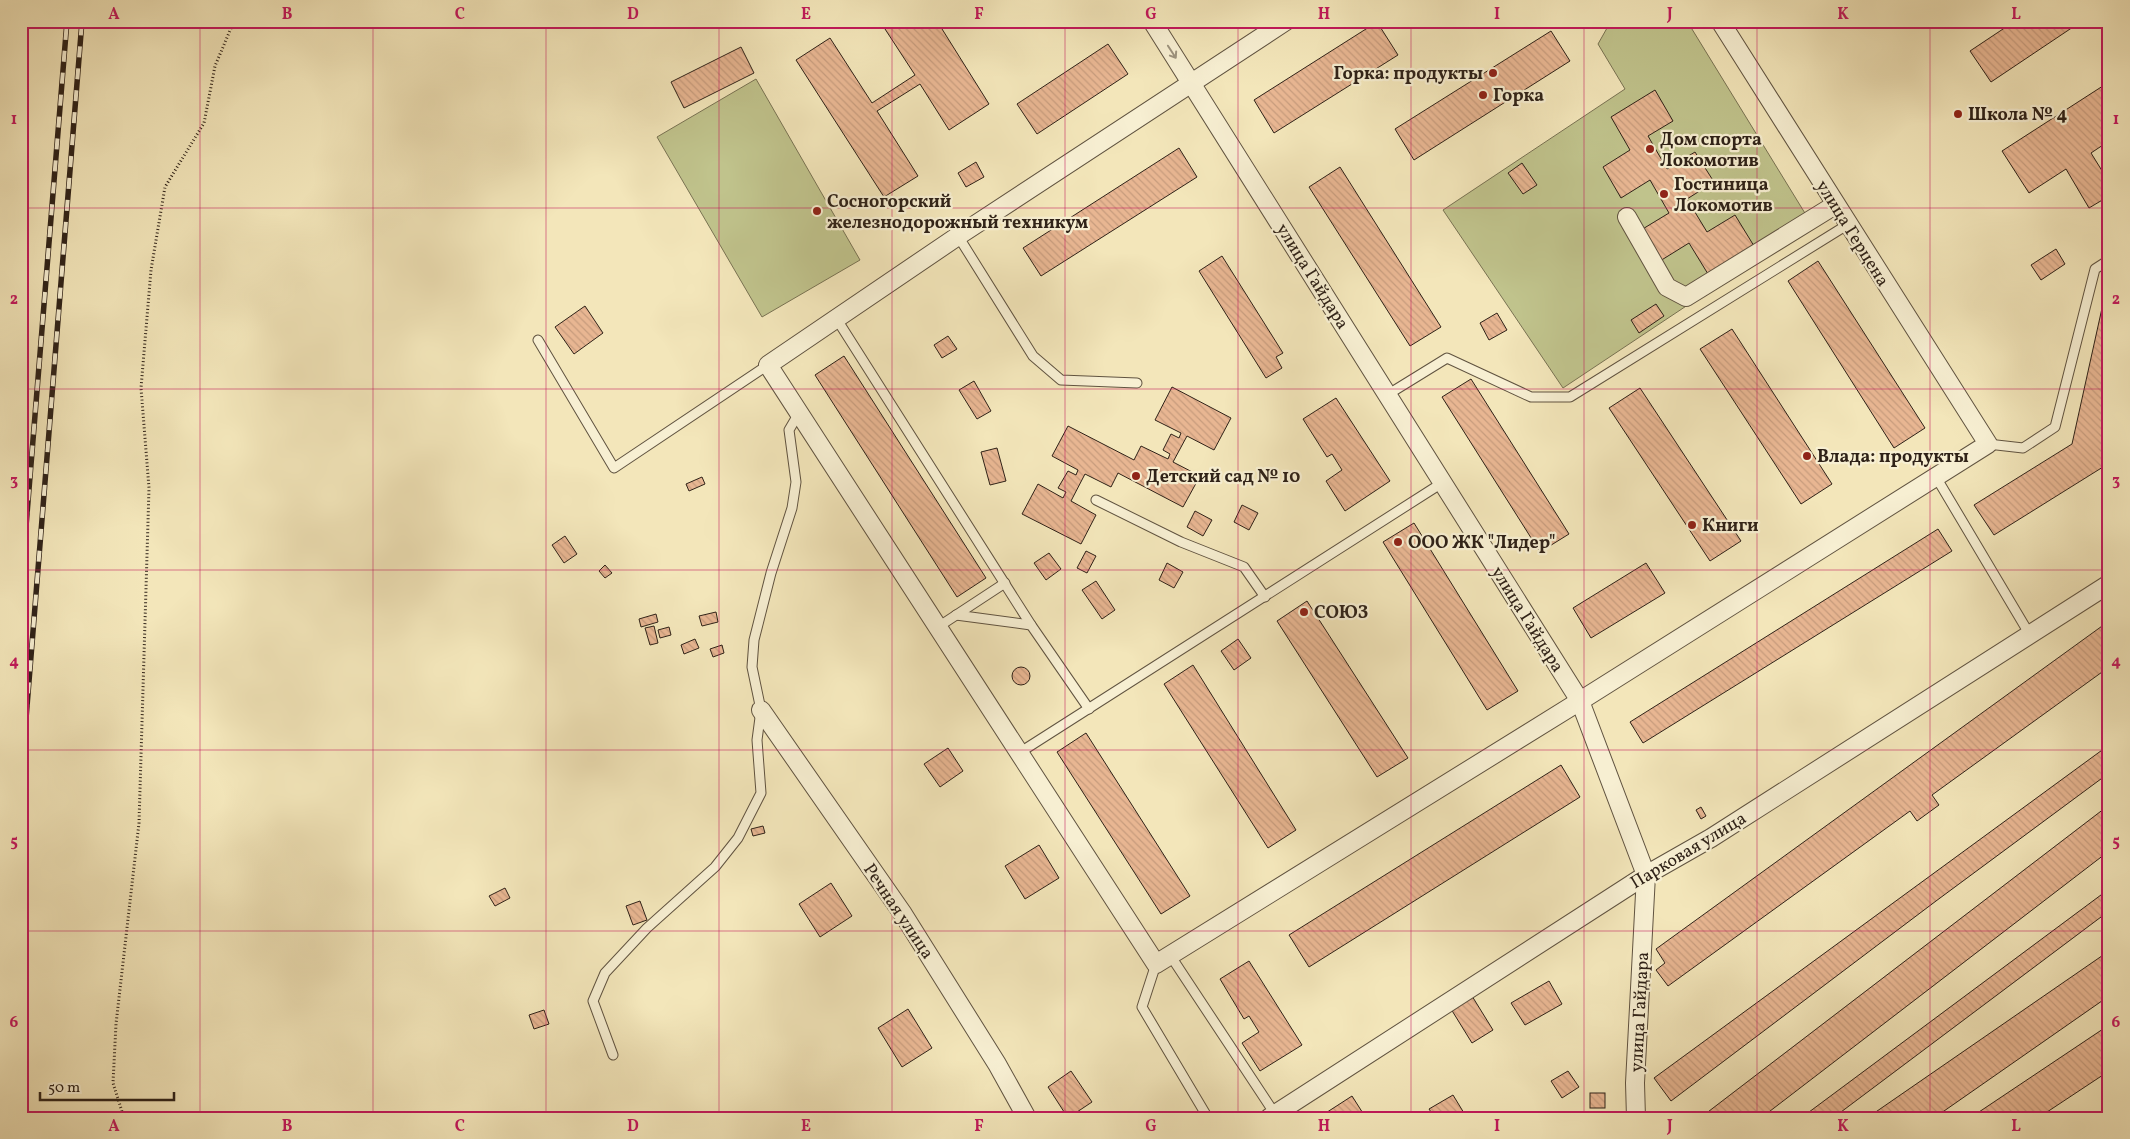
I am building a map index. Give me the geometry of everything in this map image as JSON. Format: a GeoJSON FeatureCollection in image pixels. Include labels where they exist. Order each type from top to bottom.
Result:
{"type":"FeatureCollection","features":[{"type":"Feature","properties":{"kind":"street","name":"улица Гайдара"},"geometry":{"type":"LineString","coordinates":[[1152,21],[1580,701],[1646,875],[1635,1083],[1636,1118]]}},
{"type":"Feature","properties":{"kind":"street"},"geometry":{"type":"LineString","coordinates":[[1286,21],[958,236],[768,365],[1019,753],[1163,959],[1580,701],[1988,444]]}},
{"type":"Feature","properties":{"kind":"street","name":"улица Герцена"},"geometry":{"type":"LineString","coordinates":[[1720,21],[1988,444]]}},
{"type":"Feature","properties":{"kind":"street"},"geometry":{"type":"LineString","coordinates":[[1626,217],[1667,287],[1686,297],[1835,205]]}},
{"type":"Feature","properties":{"kind":"street","name":"Парковая улица"},"geometry":{"type":"LineString","coordinates":[[1272,1116],[1646,875],[1711,838],[2109,584]]}},
{"type":"Feature","properties":{"kind":"street","name":"Речная улица"},"geometry":{"type":"LineString","coordinates":[[761,710],[903,914],[997,1064],[1027,1118]]}},
{"type":"Feature","properties":{"kind":"lane"},"geometry":{"type":"LineString","coordinates":[[1387,395],[1447,358],[1531,397],[1570,398],[1848,225]]}},
{"type":"Feature","properties":{"kind":"lane"},"geometry":{"type":"LineString","coordinates":[[958,236],[1033,356],[1061,380],[1137,383]]}},
{"type":"Feature","properties":{"kind":"lane"},"geometry":{"type":"LineString","coordinates":[[1988,444],[2022,448],[2055,427],[2095,269],[2109,260]]}},
{"type":"Feature","properties":{"kind":"lane"},"geometry":{"type":"LineString","coordinates":[[836,318],[1031,625],[1089,709]]}},
{"type":"Feature","properties":{"kind":"lane"},"geometry":{"type":"LineString","coordinates":[[538,340],[614,468],[768,365]]}},
{"type":"Feature","properties":{"kind":"lane"},"geometry":{"type":"LineString","coordinates":[[614,1055],[593,1001],[605,973],[647,928],[714,867],[738,838],[761,793],[757,740],[761,710],[752,667],[754,640],[792,508],[796,482],[789,430],[799,413]]}},
{"type":"Feature","properties":{"kind":"lane"},"geometry":{"type":"LineString","coordinates":[[1936,477],[2030,634]]}},
{"type":"Feature","properties":{"kind":"lane"},"geometry":{"type":"LineString","coordinates":[[1019,753],[1442,483]]}},
{"type":"Feature","properties":{"kind":"lane"},"geometry":{"type":"LineString","coordinates":[[1096,500],[1181,542],[1244,568],[1265,596]]}},
{"type":"Feature","properties":{"kind":"lane"},"geometry":{"type":"LineString","coordinates":[[938,627],[1005,583]]}},
{"type":"Feature","properties":{"kind":"lane"},"geometry":{"type":"LineString","coordinates":[[956,615],[1031,625]]}},
{"type":"Feature","properties":{"kind":"lane"},"geometry":{"type":"LineString","coordinates":[[1163,959],[1272,1116]]}},
{"type":"Feature","properties":{"kind":"lane"},"geometry":{"type":"LineString","coordinates":[[1163,959],[1142,1007],[1208,1118]]}},
{"type":"Feature","properties":{"kind":"path"},"geometry":{"type":"LineString","coordinates":[[124,1118],[113,1083],[116,1024],[139,823],[149,488],[142,388],[150,270],[165,187],[204,123],[216,66],[234,21]]}},
{"type":"Feature","properties":{"kind":"green space","name":"Дом спорта Локомотив"},"geometry":{"type":"Polygon","coordinates":[[[1611,21],[1687,21],[1811,223],[1563,388],[1443,210],[1625,89],[1598,44],[1611,21]]]}},
{"type":"Feature","properties":{"kind":"green space"},"geometry":{"type":"Polygon","coordinates":[[[756,79],[860,260],[762,317],[657,137],[756,79]]]}},
{"type":"Feature","properties":{"kind":"building"},"geometry":{"type":"Polygon","coordinates":[[[896,21],[937,21],[989,104],[949,130],[920,84],[877,111],[918,176],[884,197],[796,60],[830,38],[872,103],[915,75],[885,29],[896,21]]]}},
{"type":"Feature","properties":{"kind":"building"},"geometry":{"type":"Polygon","coordinates":[[[2015,21],[2082,21],[1991,82],[1970,51],[2015,21]]]}},
{"type":"Feature","properties":{"kind":"building"},"geometry":{"type":"Polygon","coordinates":[[[1377,22],[1398,55],[1274,133],[1254,100],[1377,22]]]}},
{"type":"Feature","properties":{"kind":"building"},"geometry":{"type":"Polygon","coordinates":[[[1551,31],[1570,61],[1414,160],[1395,129],[1551,31]]]}},
{"type":"Feature","properties":{"kind":"building"},"geometry":{"type":"Polygon","coordinates":[[[1108,44],[1128,74],[1037,134],[1017,104],[1108,44]]]}},
{"type":"Feature","properties":{"kind":"building"},"geometry":{"type":"Polygon","coordinates":[[[741,47],[754,73],[684,108],[671,82],[741,47]]]}},
{"type":"Feature","properties":{"kind":"building"},"geometry":{"type":"Polygon","coordinates":[[[2109,82],[2109,141],[2091,153],[2109,182],[2109,196],[2089,208],[2066,169],[2029,193],[2002,151],[2109,82]]]}},
{"type":"Feature","properties":{"kind":"building"},"geometry":{"type":"Polygon","coordinates":[[[1655,90],[1673,121],[1648,136],[1667,169],[1695,152],[1714,182],[1687,199],[1707,232],[1735,215],[1754,246],[1708,274],[1689,243],[1660,261],[1641,230],[1669,213],[1650,180],[1621,198],[1603,167],[1630,150],[1611,117],[1655,90]]]}},
{"type":"Feature","properties":{"kind":"building"},"geometry":{"type":"Polygon","coordinates":[[[1179,148],[1197,177],[1041,276],[1023,248],[1179,148]]]}},
{"type":"Feature","properties":{"kind":"building"},"geometry":{"type":"Polygon","coordinates":[[[976,162],[984,177],[966,187],[958,173],[976,162]]]}},
{"type":"Feature","properties":{"kind":"building"},"geometry":{"type":"Polygon","coordinates":[[[1522,163],[1537,185],[1523,194],[1508,173],[1522,163]]]}},
{"type":"Feature","properties":{"kind":"building"},"geometry":{"type":"Polygon","coordinates":[[[1340,167],[1441,327],[1410,346],[1309,187],[1340,167]]]}},
{"type":"Feature","properties":{"kind":"building"},"geometry":{"type":"Polygon","coordinates":[[[2056,249],[2065,264],[2041,280],[2031,265],[2056,249]]]}},
{"type":"Feature","properties":{"kind":"building"},"geometry":{"type":"Polygon","coordinates":[[[1222,256],[1283,353],[1276,357],[1282,368],[1266,378],[1199,271],[1222,256]]]}},
{"type":"Feature","properties":{"kind":"building"},"geometry":{"type":"Polygon","coordinates":[[[1818,261],[1925,428],[1894,448],[1788,281],[1818,261]]]}},
{"type":"Feature","properties":{"kind":"building"},"geometry":{"type":"Polygon","coordinates":[[[2109,288],[2109,439],[2103,467],[1994,535],[1974,505],[2072,444],[2106,290],[2109,288]]]}},
{"type":"Feature","properties":{"kind":"building"},"geometry":{"type":"Polygon","coordinates":[[[1656,304],[1664,316],[1639,333],[1631,320],[1656,304]]]}},
{"type":"Feature","properties":{"kind":"building"},"geometry":{"type":"Polygon","coordinates":[[[585,306],[603,333],[574,354],[555,327],[585,306]]]}},
{"type":"Feature","properties":{"kind":"building"},"geometry":{"type":"Polygon","coordinates":[[[1497,313],[1507,330],[1489,340],[1480,323],[1497,313]]]}},
{"type":"Feature","properties":{"kind":"building"},"geometry":{"type":"Polygon","coordinates":[[[1732,329],[1832,484],[1801,504],[1700,349],[1732,329]]]}},
{"type":"Feature","properties":{"kind":"building"},"geometry":{"type":"Polygon","coordinates":[[[948,336],[957,349],[942,358],[934,345],[948,336]]]}},
{"type":"Feature","properties":{"kind":"building"},"geometry":{"type":"Polygon","coordinates":[[[844,356],[986,578],[957,597],[815,375],[844,356]]]}},
{"type":"Feature","properties":{"kind":"building"},"geometry":{"type":"Polygon","coordinates":[[[1471,379],[1569,534],[1540,552],[1442,397],[1471,379]]]}},
{"type":"Feature","properties":{"kind":"building"},"geometry":{"type":"Polygon","coordinates":[[[974,381],[991,411],[977,419],[959,390],[974,381]]]}},
{"type":"Feature","properties":{"kind":"building"},"geometry":{"type":"Polygon","coordinates":[[[1172,387],[1231,418],[1214,450],[1187,436],[1173,462],[1200,476],[1183,507],[1118,473],[1111,487],[1085,474],[1071,501],[1096,515],[1081,544],[1022,514],[1038,484],[1063,498],[1066,492],[1058,488],[1068,471],[1076,475],[1078,470],[1052,456],[1068,426],[1134,460],[1141,446],[1168,459],[1170,454],[1163,450],[1171,434],[1179,438],[1181,433],[1155,420],[1172,387]]]}},
{"type":"Feature","properties":{"kind":"building"},"geometry":{"type":"Polygon","coordinates":[[[1640,388],[1741,541],[1710,561],[1609,408],[1640,388]]]}},
{"type":"Feature","properties":{"kind":"building"},"geometry":{"type":"Polygon","coordinates":[[[1336,398],[1390,481],[1345,511],[1326,481],[1342,470],[1332,454],[1327,457],[1303,419],[1336,398]]]}},
{"type":"Feature","properties":{"kind":"building"},"geometry":{"type":"Polygon","coordinates":[[[997,448],[1006,481],[990,485],[981,452],[997,448]]]}},
{"type":"Feature","properties":{"kind":"building"},"geometry":{"type":"Polygon","coordinates":[[[702,477],[705,484],[689,491],[686,484],[702,477]]]}},
{"type":"Feature","properties":{"kind":"building"},"geometry":{"type":"Polygon","coordinates":[[[1242,505],[1258,513],[1249,530],[1234,522],[1242,505]]]}},
{"type":"Feature","properties":{"kind":"building"},"geometry":{"type":"Polygon","coordinates":[[[1195,511],[1212,520],[1203,536],[1187,527],[1195,511]]]}},
{"type":"Feature","properties":{"kind":"building"},"geometry":{"type":"Polygon","coordinates":[[[1414,523],[1518,691],[1487,710],[1383,542],[1414,523]]]}},
{"type":"Feature","properties":{"kind":"building"},"geometry":{"type":"Polygon","coordinates":[[[1938,529],[1952,551],[1643,743],[1630,722],[1938,529]]]}},
{"type":"Feature","properties":{"kind":"building"},"geometry":{"type":"Polygon","coordinates":[[[565,536],[577,554],[564,563],[552,545],[565,536]]]}},
{"type":"Feature","properties":{"kind":"building"},"geometry":{"type":"Polygon","coordinates":[[[1086,551],[1096,556],[1087,573],[1077,568],[1086,551]]]}},
{"type":"Feature","properties":{"kind":"building"},"geometry":{"type":"Polygon","coordinates":[[[1049,553],[1061,569],[1046,580],[1034,563],[1049,553]]]}},
{"type":"Feature","properties":{"kind":"building"},"geometry":{"type":"Polygon","coordinates":[[[1167,563],[1183,572],[1174,588],[1159,580],[1167,563]]]}},
{"type":"Feature","properties":{"kind":"building"},"geometry":{"type":"Polygon","coordinates":[[[1646,563],[1665,593],[1591,638],[1573,608],[1646,563]]]}},
{"type":"Feature","properties":{"kind":"building"},"geometry":{"type":"Polygon","coordinates":[[[605,565],[612,573],[605,578],[599,571],[605,565]]]}},
{"type":"Feature","properties":{"kind":"building"},"geometry":{"type":"Polygon","coordinates":[[[1096,581],[1115,610],[1102,619],[1082,590],[1096,581]]]}},
{"type":"Feature","properties":{"kind":"building"},"geometry":{"type":"Polygon","coordinates":[[[1307,601],[1408,758],[1377,777],[1277,621],[1307,601]]]}},
{"type":"Feature","properties":{"kind":"building"},"geometry":{"type":"Polygon","coordinates":[[[716,612],[718,622],[702,626],[699,616],[716,612]]]}},
{"type":"Feature","properties":{"kind":"building"},"geometry":{"type":"Polygon","coordinates":[[[656,614],[658,622],[641,627],[639,619],[656,614]]]}},
{"type":"Feature","properties":{"kind":"building"},"geometry":{"type":"Polygon","coordinates":[[[2109,621],[2109,667],[1932,795],[1939,805],[1917,821],[1910,811],[1668,986],[1656,970],[1665,963],[1656,949],[2109,621]]]}},
{"type":"Feature","properties":{"kind":"building"},"geometry":{"type":"Polygon","coordinates":[[[654,626],[658,643],[650,645],[645,628],[654,626]]]}},
{"type":"Feature","properties":{"kind":"building"},"geometry":{"type":"Polygon","coordinates":[[[669,627],[671,635],[660,638],[658,630],[669,627]]]}},
{"type":"Feature","properties":{"kind":"building"},"geometry":{"type":"Polygon","coordinates":[[[695,639],[699,648],[684,654],[681,645],[695,639]]]}},
{"type":"Feature","properties":{"kind":"building"},"geometry":{"type":"Polygon","coordinates":[[[1238,639],[1251,658],[1234,670],[1221,651],[1238,639]]]}},
{"type":"Feature","properties":{"kind":"building"},"geometry":{"type":"Polygon","coordinates":[[[722,645],[724,653],[713,657],[710,649],[722,645]]]}},
{"type":"Feature","properties":{"kind":"building"},"geometry":{"type":"Polygon","coordinates":[[[1193,665],[1296,830],[1268,848],[1164,684],[1193,665]]]}},
{"type":"Feature","properties":{"kind":"building"},"geometry":{"type":"Polygon","coordinates":[[[1017,667],[1025,667],[1030,672],[1028,683],[1017,685],[1012,680],[1012,672],[1017,667]]]}},
{"type":"Feature","properties":{"kind":"building"},"geometry":{"type":"Polygon","coordinates":[[[1086,733],[1190,896],[1161,914],[1057,752],[1086,733]]]}},
{"type":"Feature","properties":{"kind":"building"},"geometry":{"type":"Polygon","coordinates":[[[2109,745],[2109,773],[1671,1101],[1654,1078],[2109,745]]]}},
{"type":"Feature","properties":{"kind":"building"},"geometry":{"type":"Polygon","coordinates":[[[948,748],[963,771],[940,787],[924,764],[948,748]]]}},
{"type":"Feature","properties":{"kind":"building"},"geometry":{"type":"Polygon","coordinates":[[[1561,765],[1580,797],[1309,967],[1289,935],[1561,765]]]}},
{"type":"Feature","properties":{"kind":"building"},"geometry":{"type":"Polygon","coordinates":[[[2109,805],[2109,851],[1761,1118],[1700,1118],[2109,805]]]}},
{"type":"Feature","properties":{"kind":"building"},"geometry":{"type":"Polygon","coordinates":[[[1701,807],[1706,816],[1701,819],[1696,810],[1701,807]]]}},
{"type":"Feature","properties":{"kind":"building"},"geometry":{"type":"Polygon","coordinates":[[[763,826],[765,833],[753,836],[751,829],[763,826]]]}},
{"type":"Feature","properties":{"kind":"building"},"geometry":{"type":"Polygon","coordinates":[[[1039,845],[1059,878],[1025,899],[1005,866],[1039,845]]]}},
{"type":"Feature","properties":{"kind":"building"},"geometry":{"type":"Polygon","coordinates":[[[831,883],[852,916],[820,937],[799,904],[831,883]]]}},
{"type":"Feature","properties":{"kind":"building"},"geometry":{"type":"Polygon","coordinates":[[[505,888],[510,898],[495,906],[489,896],[505,888]]]}},
{"type":"Feature","properties":{"kind":"building"},"geometry":{"type":"Polygon","coordinates":[[[2109,889],[2109,911],[1833,1118],[1801,1118],[2109,889]]]}},
{"type":"Feature","properties":{"kind":"building"},"geometry":{"type":"Polygon","coordinates":[[[640,901],[647,920],[633,925],[626,906],[640,901]]]}},
{"type":"Feature","properties":{"kind":"building"},"geometry":{"type":"Polygon","coordinates":[[[2109,951],[2109,996],[1934,1118],[1867,1118],[2109,951]]]}},
{"type":"Feature","properties":{"kind":"building"},"geometry":{"type":"Polygon","coordinates":[[[1249,961],[1302,1045],[1260,1071],[1242,1043],[1259,1032],[1249,1016],[1244,1019],[1220,979],[1249,961]]]}},
{"type":"Feature","properties":{"kind":"building"},"geometry":{"type":"Polygon","coordinates":[[[1549,981],[1562,1004],[1525,1025],[1511,1003],[1549,981]]]}},
{"type":"Feature","properties":{"kind":"building"},"geometry":{"type":"Polygon","coordinates":[[[1472,996],[1493,1030],[1472,1043],[1451,1009],[1472,996]]]}},
{"type":"Feature","properties":{"kind":"building"},"geometry":{"type":"Polygon","coordinates":[[[908,1009],[932,1048],[902,1067],[878,1028],[908,1009]]]}},
{"type":"Feature","properties":{"kind":"building"},"geometry":{"type":"Polygon","coordinates":[[[544,1010],[549,1024],[534,1029],[529,1015],[544,1010]]]}},
{"type":"Feature","properties":{"kind":"building"},"geometry":{"type":"Polygon","coordinates":[[[2109,1025],[2109,1071],[2038,1118],[1970,1118],[2109,1025]]]}},
{"type":"Feature","properties":{"kind":"building"},"geometry":{"type":"Polygon","coordinates":[[[1071,1071],[1092,1102],[1068,1118],[1048,1087],[1071,1071]]]}},
{"type":"Feature","properties":{"kind":"building"},"geometry":{"type":"Polygon","coordinates":[[[1568,1071],[1579,1087],[1562,1098],[1551,1081],[1568,1071]]]}},
{"type":"Feature","properties":{"kind":"building"},"geometry":{"type":"Polygon","coordinates":[[[1590,1093],[1605,1093],[1605,1108],[1590,1108],[1590,1093]]]}},
{"type":"Feature","properties":{"kind":"building"},"geometry":{"type":"Polygon","coordinates":[[[1453,1095],[1467,1118],[1435,1118],[1429,1109],[1453,1095]]]}},
{"type":"Feature","properties":{"kind":"building"},"geometry":{"type":"Polygon","coordinates":[[[1352,1096],[1366,1118],[1318,1118],[1352,1096]]]}},
{"type":"Feature","properties":{"kind":"railway"},"geometry":{"type":"LineString","coordinates":[[21,588],[67,21]]}},
{"type":"Feature","properties":{"kind":"railway"},"geometry":{"type":"LineString","coordinates":[[21,781],[82,21]]}},
{"type":"Feature","properties":{"kind":"place","name":"Горка: продукты"},"geometry":{"type":"Point","coordinates":[1493,73]}},
{"type":"Feature","properties":{"kind":"place","name":"Горка"},"geometry":{"type":"Point","coordinates":[1483,95]}},
{"type":"Feature","properties":{"kind":"place","name":"Школа № 4"},"geometry":{"type":"Point","coordinates":[1958,114]}},
{"type":"Feature","properties":{"kind":"place","name":"Дом спорта Локомотив"},"geometry":{"type":"Point","coordinates":[1650,149]}},
{"type":"Feature","properties":{"kind":"place","name":"Гостиница Локомотив"},"geometry":{"type":"Point","coordinates":[1664,194]}},
{"type":"Feature","properties":{"kind":"place","name":"Сосногорский железнодорожный техникум"},"geometry":{"type":"Point","coordinates":[817,211]}},
{"type":"Feature","properties":{"kind":"place","name":"Влада: продукты"},"geometry":{"type":"Point","coordinates":[1807,456]}},
{"type":"Feature","properties":{"kind":"place","name":"Детский сад № 10"},"geometry":{"type":"Point","coordinates":[1136,476]}},
{"type":"Feature","properties":{"kind":"place","name":"Книги"},"geometry":{"type":"Point","coordinates":[1692,525]}},
{"type":"Feature","properties":{"kind":"place","name":"ООО ЖК \"Лидер\""},"geometry":{"type":"Point","coordinates":[1398,542]}},
{"type":"Feature","properties":{"kind":"place","name":"СОЮЗ"},"geometry":{"type":"Point","coordinates":[1304,612]}}]}
